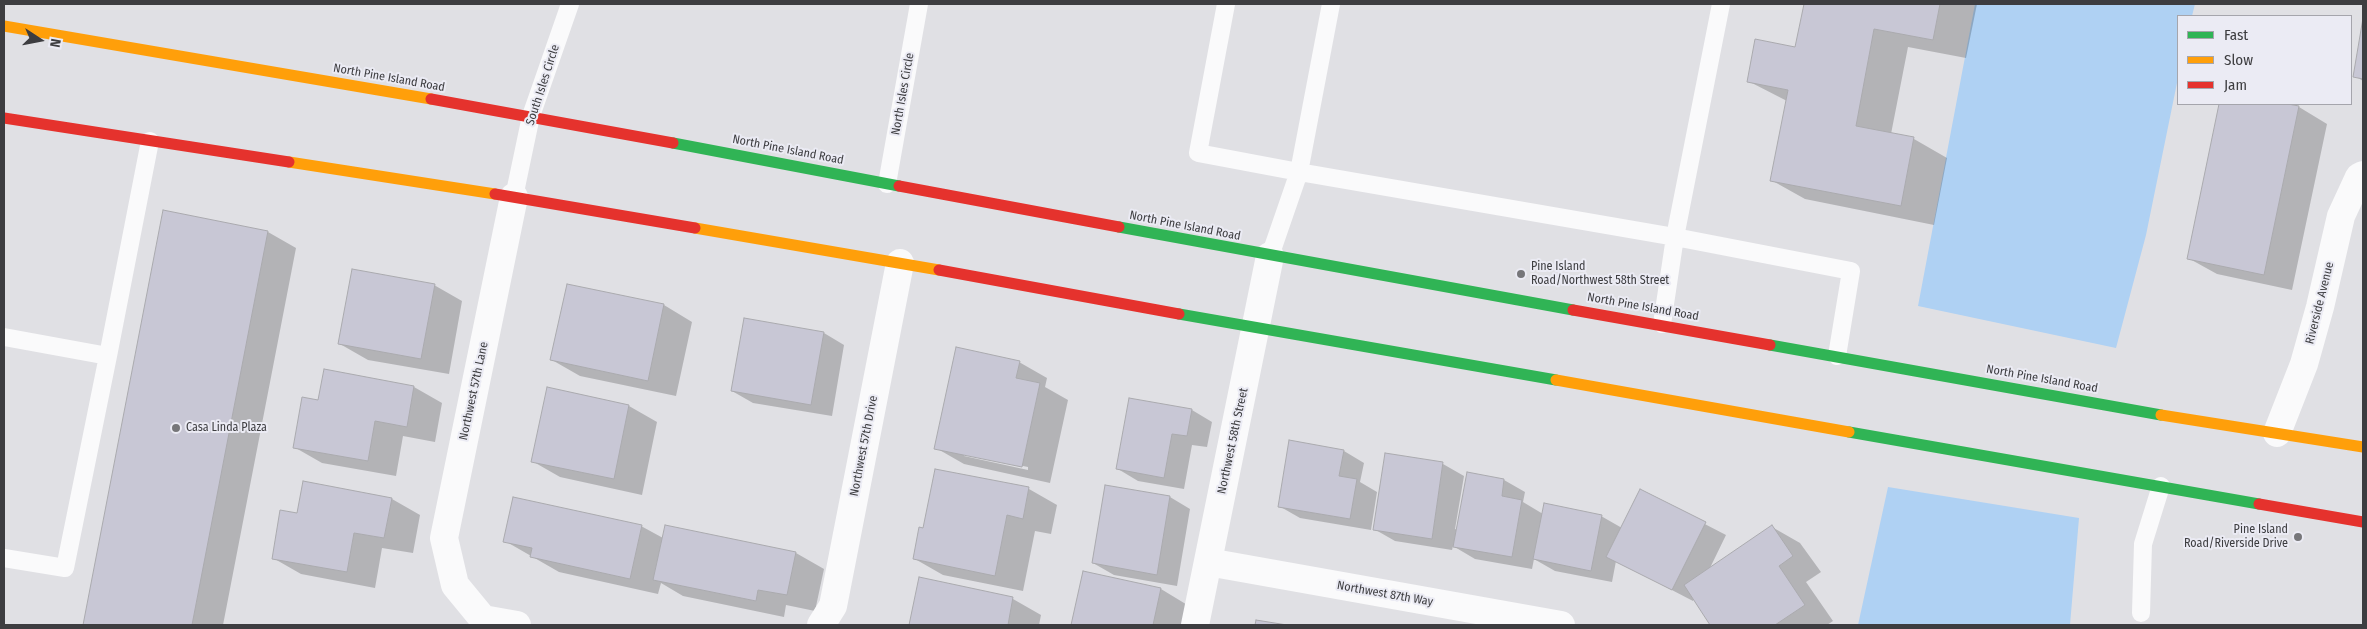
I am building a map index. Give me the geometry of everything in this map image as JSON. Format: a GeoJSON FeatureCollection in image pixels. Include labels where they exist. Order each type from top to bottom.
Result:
{"type":"FeatureCollection","features":[{"type":"Feature","properties":{"kind":"main road","name":"North Pine Island Road"},"geometry":{"type":"LineString","coordinates":[[4,26],[531,116],[1270,256],[2184,418],[2363,447]]}},
{"type":"Feature","properties":{"kind":"main road"},"geometry":{"type":"LineString","coordinates":[[4,118],[514,197],[900,263],[1257,328],[2363,522]]}},
{"type":"Feature","properties":{"kind":"street","name":"Riverside Avenue"},"geometry":{"type":"LineString","coordinates":[[2277,433],[2304,364],[2320,307],[2341,216],[2359,177],[2363,175]]}},
{"type":"Feature","properties":{"kind":"street","name":"Northwest 57th Lane"},"geometry":{"type":"LineString","coordinates":[[514,197],[444,538],[455,585],[483,618],[517,625]]}},
{"type":"Feature","properties":{"kind":"street","name":"Northwest 58th Street"},"geometry":{"type":"LineString","coordinates":[[1195,625],[1257,328],[1270,256]]}},
{"type":"Feature","properties":{"kind":"street","name":"Northwest 57th Drive"},"geometry":{"type":"LineString","coordinates":[[821,625],[833,606],[900,263]]}},
{"type":"Feature","properties":{"kind":"street","name":"Northwest 87th Way"},"geometry":{"type":"LineString","coordinates":[[1208,562],[1562,625]]}},
{"type":"Feature","properties":{"kind":"lane","name":"South Isles Circle"},"geometry":{"type":"LineString","coordinates":[[514,197],[531,116],[570,4]]}},
{"type":"Feature","properties":{"kind":"lane","name":"North Isles Circle"},"geometry":{"type":"LineString","coordinates":[[887,184],[919,4]]}},
{"type":"Feature","properties":{"kind":"lane"},"geometry":{"type":"LineString","coordinates":[[1226,4],[1198,153],[1675,237],[1851,271],[1837,356]]}},
{"type":"Feature","properties":{"kind":"lane"},"geometry":{"type":"LineString","coordinates":[[1270,256],[1299,172],[1331,4]]}},
{"type":"Feature","properties":{"kind":"lane"},"geometry":{"type":"LineString","coordinates":[[1662,324],[1675,237],[1721,4]]}},
{"type":"Feature","properties":{"kind":"lane"},"geometry":{"type":"LineString","coordinates":[[4,558],[65,568],[150,141]]}},
{"type":"Feature","properties":{"kind":"lane"},"geometry":{"type":"LineString","coordinates":[[4,337],[108,356]]}},
{"type":"Feature","properties":{"kind":"lane"},"geometry":{"type":"LineString","coordinates":[[2142,613],[2143,544],[2161,486]]}},
{"type":"Feature","properties":{"kind":"water"},"geometry":{"type":"Polygon","coordinates":[[[1975,4],[2195,4],[2192,15],[2177,15],[2177,83],[2146,235],[2116,348],[1918,306],[1975,4]]]}},
{"type":"Feature","properties":{"kind":"water"},"geometry":{"type":"Polygon","coordinates":[[[1888,487],[2079,518],[2070,625],[1858,625],[1888,487]]]}},
{"type":"Feature","properties":{"kind":"building"},"geometry":{"type":"Polygon","coordinates":[[[1804,4],[1940,4],[1933,40],[1874,29],[1856,126],[1914,137],[1901,206],[1770,181],[1788,90],[1747,82],[1755,39],[1795,47],[1804,4]]]}},
{"type":"Feature","properties":{"kind":"building"},"geometry":{"type":"Polygon","coordinates":[[[2363,18],[2363,79],[2353,77],[2363,18]]]}},
{"type":"Feature","properties":{"kind":"building"},"geometry":{"type":"Polygon","coordinates":[[[2219,105],[2299,106],[2264,275],[2187,259],[2219,105]]]}},
{"type":"Feature","properties":{"kind":"building","name":"Casa Linda Plaza"},"geometry":{"type":"Polygon","coordinates":[[[163,210],[268,231],[192,625],[83,625],[163,210]]]}},
{"type":"Feature","properties":{"kind":"building"},"geometry":{"type":"Polygon","coordinates":[[[352,269],[435,284],[421,359],[338,344],[352,269]]]}},
{"type":"Feature","properties":{"kind":"building"},"geometry":{"type":"Polygon","coordinates":[[[567,284],[664,304],[648,381],[550,360],[567,284]]]}},
{"type":"Feature","properties":{"kind":"building"},"geometry":{"type":"Polygon","coordinates":[[[744,318],[824,332],[811,405],[731,391],[744,318]]]}},
{"type":"Feature","properties":{"kind":"building"},"geometry":{"type":"Polygon","coordinates":[[[956,347],[1020,361],[1016,378],[1040,383],[1022,467],[934,449],[956,347]]]}},
{"type":"Feature","properties":{"kind":"building"},"geometry":{"type":"Polygon","coordinates":[[[324,369],[414,386],[407,427],[375,421],[368,461],[293,448],[302,397],[318,400],[324,369]]]}},
{"type":"Feature","properties":{"kind":"building"},"geometry":{"type":"Polygon","coordinates":[[[547,387],[629,405],[614,479],[531,462],[547,387]]]}},
{"type":"Feature","properties":{"kind":"building"},"geometry":{"type":"Polygon","coordinates":[[[1129,398],[1192,409],[1187,436],[1172,434],[1164,478],[1116,469],[1129,398]]]}},
{"type":"Feature","properties":{"kind":"building"},"geometry":{"type":"Polygon","coordinates":[[[1289,440],[1344,450],[1339,476],[1357,479],[1350,519],[1278,507],[1289,440]]]}},
{"type":"Feature","properties":{"kind":"building"},"geometry":{"type":"Polygon","coordinates":[[[1385,453],[1443,462],[1432,539],[1373,530],[1385,453]]]}},
{"type":"Feature","properties":{"kind":"building"},"geometry":{"type":"Polygon","coordinates":[[[935,469],[1029,487],[1023,519],[1007,515],[995,576],[913,559],[919,527],[923,528],[935,469]]]}},
{"type":"Feature","properties":{"kind":"building"},"geometry":{"type":"Polygon","coordinates":[[[1467,472],[1504,479],[1502,496],[1522,500],[1512,557],[1453,547],[1467,472]]]}},
{"type":"Feature","properties":{"kind":"building"},"geometry":{"type":"Polygon","coordinates":[[[303,481],[392,498],[384,538],[354,533],[347,572],[272,559],[280,510],[297,513],[303,481]]]}},
{"type":"Feature","properties":{"kind":"building"},"geometry":{"type":"Polygon","coordinates":[[[1105,485],[1170,496],[1157,575],[1092,563],[1105,485]]]}},
{"type":"Feature","properties":{"kind":"building"},"geometry":{"type":"Polygon","coordinates":[[[1640,489],[1706,522],[1672,590],[1606,557],[1640,489]]]}},
{"type":"Feature","properties":{"kind":"building"},"geometry":{"type":"Polygon","coordinates":[[[513,497],[642,525],[630,579],[530,557],[532,548],[503,542],[513,497]]]}},
{"type":"Feature","properties":{"kind":"building"},"geometry":{"type":"Polygon","coordinates":[[[1544,503],[1602,515],[1591,571],[1533,559],[1544,503]]]}},
{"type":"Feature","properties":{"kind":"building"},"geometry":{"type":"Polygon","coordinates":[[[665,525],[796,552],[787,595],[758,590],[756,601],[653,580],[665,525]]]}},
{"type":"Feature","properties":{"kind":"building"},"geometry":{"type":"Polygon","coordinates":[[[1772,525],[1793,556],[1779,566],[1805,605],[1775,625],[1710,625],[1684,585],[1772,525]]]}},
{"type":"Feature","properties":{"kind":"building"},"geometry":{"type":"Polygon","coordinates":[[[1083,571],[1161,588],[1153,625],[1071,625],[1083,571]]]}},
{"type":"Feature","properties":{"kind":"building"},"geometry":{"type":"Polygon","coordinates":[[[919,577],[1013,597],[1008,625],[909,625],[919,577]]]}},
{"type":"Feature","properties":{"kind":"building"},"geometry":{"type":"Polygon","coordinates":[[[1256,620],[1287,625],[1255,625],[1256,620]]]}},
{"type":"Feature","properties":{"kind":"traffic: fast"},"geometry":{"type":"LineString","coordinates":[[673,143],[899,186]]}},
{"type":"Feature","properties":{"kind":"traffic: fast"},"geometry":{"type":"LineString","coordinates":[[1119,227],[1573,310]]}},
{"type":"Feature","properties":{"kind":"traffic: fast"},"geometry":{"type":"LineString","coordinates":[[1179,314],[1556,380]]}},
{"type":"Feature","properties":{"kind":"traffic: fast"},"geometry":{"type":"LineString","coordinates":[[1770,345],[2161,415]]}},
{"type":"Feature","properties":{"kind":"traffic: fast"},"geometry":{"type":"LineString","coordinates":[[1849,432],[2259,504]]}},
{"type":"Feature","properties":{"kind":"traffic: slow"},"geometry":{"type":"LineString","coordinates":[[4,26],[431,99]]}},
{"type":"Feature","properties":{"kind":"traffic: slow"},"geometry":{"type":"LineString","coordinates":[[289,162],[495,194]]}},
{"type":"Feature","properties":{"kind":"traffic: slow"},"geometry":{"type":"LineString","coordinates":[[695,228],[939,270]]}},
{"type":"Feature","properties":{"kind":"traffic: slow"},"geometry":{"type":"LineString","coordinates":[[1556,380],[1849,432]]}},
{"type":"Feature","properties":{"kind":"traffic: slow"},"geometry":{"type":"LineString","coordinates":[[2161,415],[2363,447]]}},
{"type":"Feature","properties":{"kind":"traffic: jam"},"geometry":{"type":"LineString","coordinates":[[431,99],[673,143]]}},
{"type":"Feature","properties":{"kind":"traffic: jam"},"geometry":{"type":"LineString","coordinates":[[4,118],[289,162]]}},
{"type":"Feature","properties":{"kind":"traffic: jam"},"geometry":{"type":"LineString","coordinates":[[899,186],[1119,227]]}},
{"type":"Feature","properties":{"kind":"traffic: jam"},"geometry":{"type":"LineString","coordinates":[[495,194],[695,228]]}},
{"type":"Feature","properties":{"kind":"traffic: jam"},"geometry":{"type":"LineString","coordinates":[[939,270],[1179,314]]}},
{"type":"Feature","properties":{"kind":"traffic: jam"},"geometry":{"type":"LineString","coordinates":[[1573,310],[1770,345]]}},
{"type":"Feature","properties":{"kind":"traffic: jam"},"geometry":{"type":"LineString","coordinates":[[2259,504],[2363,522]]}},
{"type":"Feature","properties":{"kind":"place","name":"Pine Island Road/Northwest 58th Street"},"geometry":{"type":"Point","coordinates":[1521,274]}},
{"type":"Feature","properties":{"kind":"place","name":"Casa Linda Plaza"},"geometry":{"type":"Point","coordinates":[176,428]}},
{"type":"Feature","properties":{"kind":"place","name":"Pine Island Road/Riverside Drive"},"geometry":{"type":"Point","coordinates":[2298,537]}}]}
